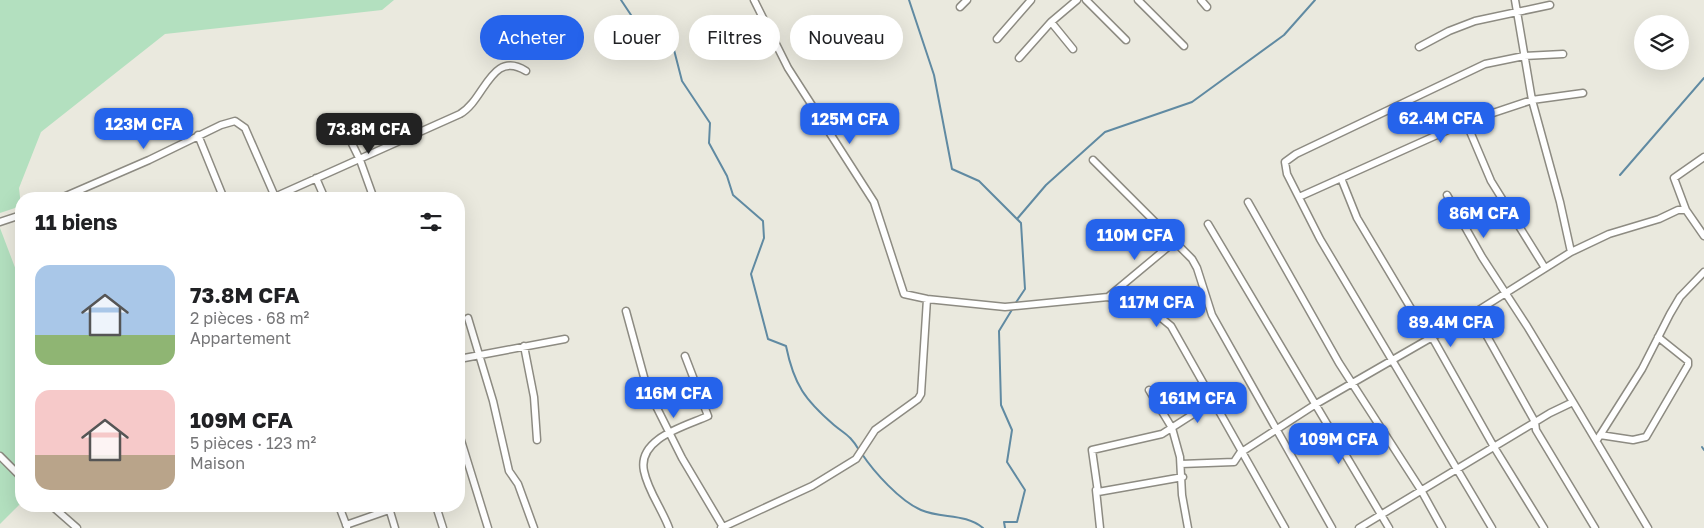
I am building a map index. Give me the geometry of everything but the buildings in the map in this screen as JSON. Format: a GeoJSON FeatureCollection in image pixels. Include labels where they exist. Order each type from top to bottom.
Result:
{"type":"FeatureCollection","features":[{"type":"Feature","properties":{"kind":"street"},"geometry":{"type":"LineString","coordinates":[[754,0],[788,68],[874,202],[902,290],[908,295],[927,299],[1005,307],[1108,297],[1166,321],[1240,453],[1285,528]]}},
{"type":"Feature","properties":{"kind":"street"},"geometry":{"type":"LineString","coordinates":[[960,6],[967,0]]}},
{"type":"Feature","properties":{"kind":"street"},"geometry":{"type":"LineString","coordinates":[[997,40],[1031,0]]}},
{"type":"Feature","properties":{"kind":"street"},"geometry":{"type":"LineString","coordinates":[[1019,58],[1051,22],[1078,0]]}},
{"type":"Feature","properties":{"kind":"street"},"geometry":{"type":"LineString","coordinates":[[1086,0],[1126,40]]}},
{"type":"Feature","properties":{"kind":"street"},"geometry":{"type":"LineString","coordinates":[[1138,0],[1184,46]]}},
{"type":"Feature","properties":{"kind":"street"},"geometry":{"type":"LineString","coordinates":[[1201,0],[1208,7]]}},
{"type":"Feature","properties":{"kind":"street"},"geometry":{"type":"LineString","coordinates":[[1515,0],[1532,100],[1560,202],[1570,252]]}},
{"type":"Feature","properties":{"kind":"street"},"geometry":{"type":"LineString","coordinates":[[1419,47],[1449,31],[1475,22],[1550,5]]}},
{"type":"Feature","properties":{"kind":"street"},"geometry":{"type":"LineString","coordinates":[[1051,22],[1072,49]]}},
{"type":"Feature","properties":{"kind":"street"},"geometry":{"type":"LineString","coordinates":[[1492,528],[1320,239],[1285,168],[1285,162],[1289,158],[1485,64],[1524,56],[1562,54]]}},
{"type":"Feature","properties":{"kind":"street"},"geometry":{"type":"LineString","coordinates":[[287,192],[467,110],[490,78],[506,64],[514,64],[526,71]]}},
{"type":"Feature","properties":{"kind":"street"},"geometry":{"type":"LineString","coordinates":[[1299,197],[1466,122],[1532,100],[1583,93]]}},
{"type":"Feature","properties":{"kind":"street"},"geometry":{"type":"LineString","coordinates":[[75,192],[229,122],[235,121],[241,124],[271,192]]}},
{"type":"Feature","properties":{"kind":"street"},"geometry":{"type":"LineString","coordinates":[[341,121],[360,160],[371,192]]}},
{"type":"Feature","properties":{"kind":"street"},"geometry":{"type":"LineString","coordinates":[[1466,122],[1492,181],[1545,268]]}},
{"type":"Feature","properties":{"kind":"street"},"geometry":{"type":"LineString","coordinates":[[198,136],[221,192]]}},
{"type":"Feature","properties":{"kind":"street"},"geometry":{"type":"LineString","coordinates":[[1704,157],[1674,178],[1686,210],[1704,236]]}},
{"type":"Feature","properties":{"kind":"street"},"geometry":{"type":"LineString","coordinates":[[1093,160],[1197,268],[1212,315],[1332,528]]}},
{"type":"Feature","properties":{"kind":"street"},"geometry":{"type":"LineString","coordinates":[[316,178],[322,192]]}},
{"type":"Feature","properties":{"kind":"street"},"geometry":{"type":"LineString","coordinates":[[1341,178],[1357,218],[1425,332],[1432,337],[1494,447],[1544,528]]}},
{"type":"Feature","properties":{"kind":"street"},"geometry":{"type":"LineString","coordinates":[[1447,195],[1482,257],[1506,292],[1573,402],[1598,437],[1648,528]]}},
{"type":"Feature","properties":{"kind":"street"},"geometry":{"type":"LineString","coordinates":[[1248,202],[1319,329],[1421,490],[1442,528]]}},
{"type":"Feature","properties":{"kind":"street"},"geometry":{"type":"LineString","coordinates":[[1181,464],[1234,462],[1240,453],[1316,404],[1474,313],[1570,252],[1609,234],[1659,219],[1678,210],[1686,210]]}},
{"type":"Feature","properties":{"kind":"street"},"geometry":{"type":"LineString","coordinates":[[0,222],[15,216]]}},
{"type":"Feature","properties":{"kind":"street"},"geometry":{"type":"LineString","coordinates":[[1208,224],[1389,528]]}},
{"type":"Feature","properties":{"kind":"street"},"geometry":{"type":"LineString","coordinates":[[1108,297],[1174,242]]}},
{"type":"Feature","properties":{"kind":"street"},"geometry":{"type":"LineString","coordinates":[[1598,437],[1642,370],[1680,297],[1704,272]]}},
{"type":"Feature","properties":{"kind":"street"},"geometry":{"type":"LineString","coordinates":[[626,311],[640,371],[670,433],[722,528],[812,486],[856,459],[876,430],[918,399],[921,394],[927,299]]}},
{"type":"Feature","properties":{"kind":"street"},"geometry":{"type":"LineString","coordinates":[[1474,313],[1535,422],[1536,430],[1595,528]]}},
{"type":"Feature","properties":{"kind":"street"},"geometry":{"type":"LineString","coordinates":[[468,318],[493,401],[509,471],[518,484],[534,528]]}},
{"type":"Feature","properties":{"kind":"street"},"geometry":{"type":"LineString","coordinates":[[1598,437],[1633,440],[1646,437],[1651,429],[1688,365],[1688,361],[1658,337]]}},
{"type":"Feature","properties":{"kind":"street"},"geometry":{"type":"LineString","coordinates":[[465,359],[564,339]]}},
{"type":"Feature","properties":{"kind":"street"},"geometry":{"type":"LineString","coordinates":[[524,346],[534,397],[537,440]]}},
{"type":"Feature","properties":{"kind":"street"},"geometry":{"type":"LineString","coordinates":[[668,528],[647,479],[644,462],[648,449],[670,433],[708,416],[685,356]]}},
{"type":"Feature","properties":{"kind":"street"},"geometry":{"type":"LineString","coordinates":[[1149,390],[1172,428],[1181,464],[1183,478],[1182,495],[1188,528]]}},
{"type":"Feature","properties":{"kind":"street"},"geometry":{"type":"LineString","coordinates":[[1100,528],[1092,450],[1133,442],[1172,428],[1212,402]]}},
{"type":"Feature","properties":{"kind":"street"},"geometry":{"type":"LineString","coordinates":[[1360,528],[1535,422],[1573,402]]}},
{"type":"Feature","properties":{"kind":"street"},"geometry":{"type":"LineString","coordinates":[[465,453],[488,528]]}},
{"type":"Feature","properties":{"kind":"street"},"geometry":{"type":"LineString","coordinates":[[0,456],[15,471]]}},
{"type":"Feature","properties":{"kind":"street"},"geometry":{"type":"LineString","coordinates":[[1096,490],[1100,493],[1183,478]]}},
{"type":"Feature","properties":{"kind":"street"},"geometry":{"type":"LineString","coordinates":[[59,512],[77,528]]}},
{"type":"Feature","properties":{"kind":"street"},"geometry":{"type":"LineString","coordinates":[[341,512],[346,526],[379,512]]}},
{"type":"Feature","properties":{"kind":"street"},"geometry":{"type":"LineString","coordinates":[[390,512],[395,528]]}},
{"type":"Feature","properties":{"kind":"street"},"geometry":{"type":"LineString","coordinates":[[438,512],[443,528]]}},
{"type":"Feature","properties":{"kind":"green space"},"geometry":{"type":"Polygon","coordinates":[[[0,0],[394,0],[382,10],[165,34],[41,132],[19,188],[19,192],[15,192],[15,208],[0,213],[0,0]]]}},
{"type":"Feature","properties":{"kind":"green space"},"geometry":{"type":"Polygon","coordinates":[[[0,228],[15,267],[15,509],[0,524],[0,228]]]}},
{"type":"Feature","properties":{"kind":"waterway"},"geometry":{"type":"LineString","coordinates":[[621,0],[635,21],[648,22],[673,46],[682,81],[710,123],[709,143],[727,176],[733,195],[763,221],[764,238],[751,274],[768,339],[786,346],[789,360],[802,391],[815,408],[850,438],[859,450]]}},
{"type":"Feature","properties":{"kind":"waterway"},"geometry":{"type":"LineString","coordinates":[[909,0],[934,75],[952,169],[979,181],[1021,223],[1025,289],[1015,304]]}},
{"type":"Feature","properties":{"kind":"waterway"},"geometry":{"type":"LineString","coordinates":[[1017,219],[1046,185],[1105,132],[1192,102],[1284,35],[1315,0]]}},
{"type":"Feature","properties":{"kind":"waterway"},"geometry":{"type":"LineString","coordinates":[[1620,175],[1704,78]]}},
{"type":"Feature","properties":{"kind":"waterway"},"geometry":{"type":"LineString","coordinates":[[1005,528],[1004,522],[1017,522],[1025,490],[1007,462],[1012,430],[1001,405],[999,331],[1013,308]]}},
{"type":"Feature","properties":{"kind":"waterway"},"geometry":{"type":"LineString","coordinates":[[862,454],[888,485],[913,506],[929,513],[969,520],[983,528]]}}]}
